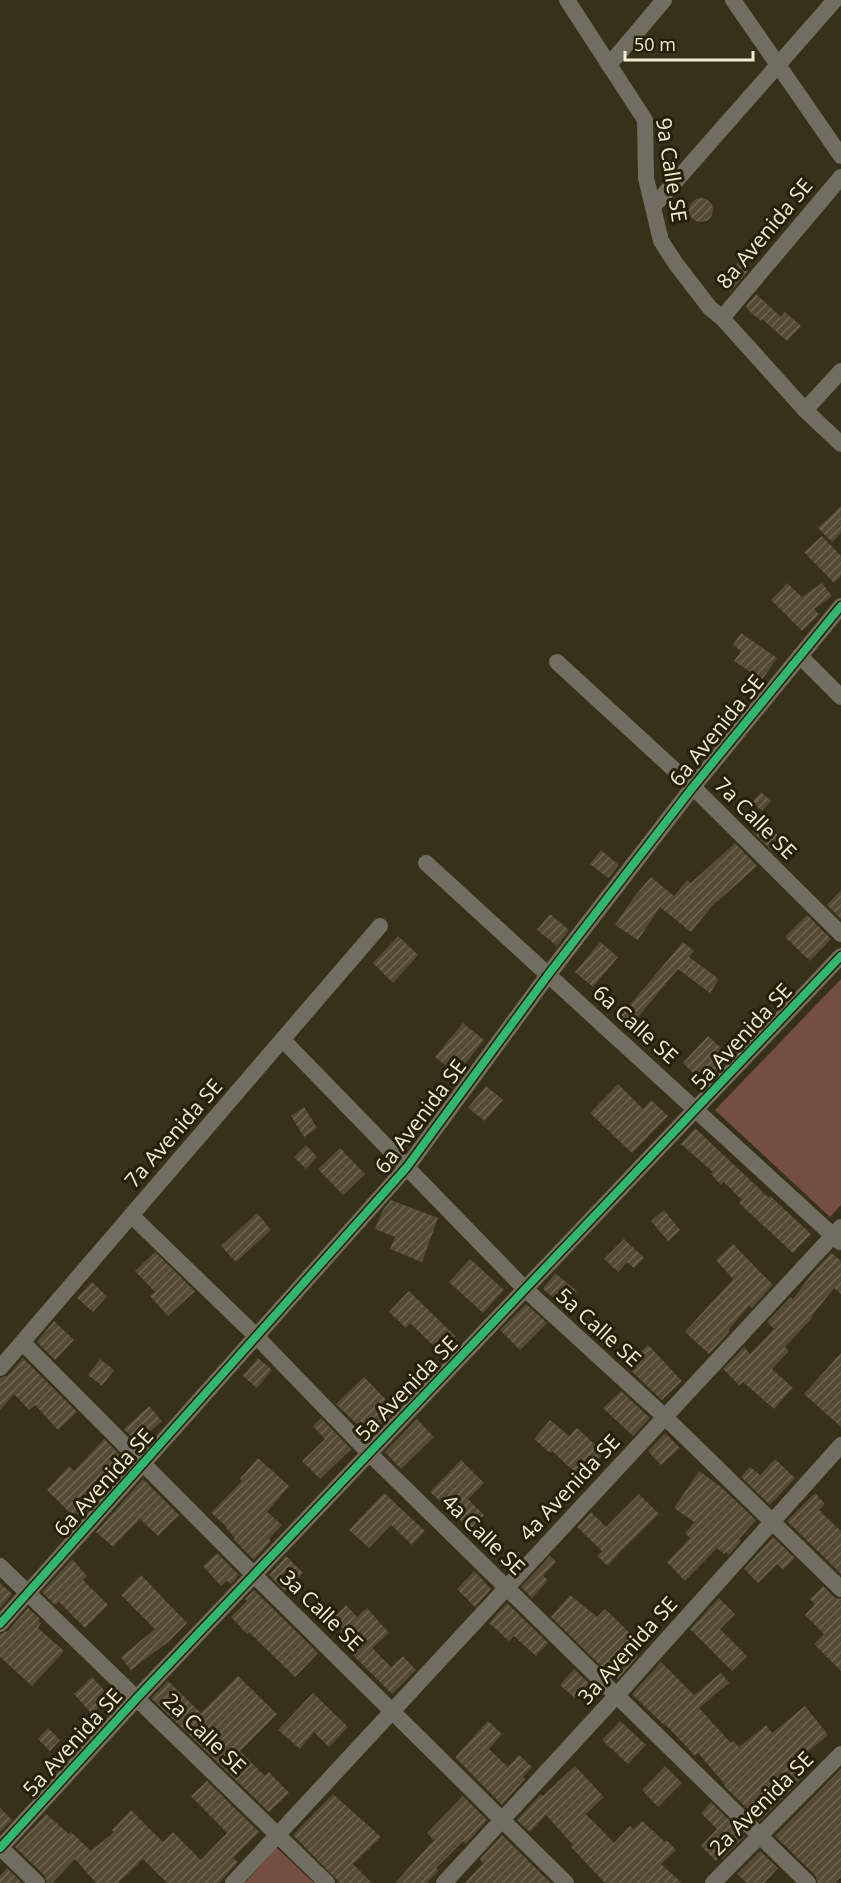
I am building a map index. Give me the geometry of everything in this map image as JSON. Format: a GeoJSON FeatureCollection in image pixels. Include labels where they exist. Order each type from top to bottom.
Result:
{"type":"FeatureCollection","features":[{"type":"Feature","properties":{"kind":"street","name":"9a Calle SE"},"geometry":{"type":"LineString","coordinates":[[567,0],[645,120],[646,178],[661,241],[710,308],[722,318],[805,410],[841,444]]}},
{"type":"Feature","properties":{"kind":"street"},"geometry":{"type":"LineString","coordinates":[[609,65],[664,0]]}},
{"type":"Feature","properties":{"kind":"street"},"geometry":{"type":"LineString","coordinates":[[733,0],[841,156]]}},
{"type":"Feature","properties":{"kind":"street"},"geometry":{"type":"LineString","coordinates":[[653,207],[836,0]]}},
{"type":"Feature","properties":{"kind":"street","name":"8a Avenida SE"},"geometry":{"type":"LineString","coordinates":[[722,318],[841,177]]}},
{"type":"Feature","properties":{"kind":"street"},"geometry":{"type":"LineString","coordinates":[[805,410],[841,371]]}},
{"type":"Feature","properties":{"kind":"street","name":"6a Avenida SE"},"geometry":{"type":"LineString","coordinates":[[0,1624],[406,1167],[548,975],[693,787],[841,606]]}},
{"type":"Feature","properties":{"kind":"street"},"geometry":{"type":"LineString","coordinates":[[800,656],[841,698]]}},
{"type":"Feature","properties":{"kind":"street","name":"7a Calle SE"},"geometry":{"type":"LineString","coordinates":[[557,662],[693,787],[841,934]]}},
{"type":"Feature","properties":{"kind":"street","name":"6a Calle SE"},"geometry":{"type":"LineString","coordinates":[[426,863],[838,1235]]}},
{"type":"Feature","properties":{"kind":"street","name":"7a Avenida SE"},"geometry":{"type":"LineString","coordinates":[[0,1368],[380,926]]}},
{"type":"Feature","properties":{"kind":"street","name":"5a Avenida SE"},"geometry":{"type":"LineString","coordinates":[[0,1847],[137,1698],[841,956]]}},
{"type":"Feature","properties":{"kind":"street","name":"5a Calle SE"},"geometry":{"type":"LineString","coordinates":[[283,1040],[525,1289],[665,1417],[841,1589]]}},
{"type":"Feature","properties":{"kind":"street","name":"4a Calle SE"},"geometry":{"type":"LineString","coordinates":[[132,1216],[256,1336],[369,1453],[808,1883]]}},
{"type":"Feature","properties":{"kind":"street","name":"4a Avenida SE"},"geometry":{"type":"LineString","coordinates":[[233,1883],[665,1417],[838,1235]]}},
{"type":"Feature","properties":{"kind":"street","name":"3a Calle SE"},"geometry":{"type":"LineString","coordinates":[[23,1343],[566,1883]]}},
{"type":"Feature","properties":{"kind":"street","name":"3a Avenida SE"},"geometry":{"type":"LineString","coordinates":[[444,1883],[617,1695],[841,1445]]}},
{"type":"Feature","properties":{"kind":"street","name":"2a Calle SE"},"geometry":{"type":"LineString","coordinates":[[0,1566],[327,1883]]}},
{"type":"Feature","properties":{"kind":"street","name":"2a Avenida SE"},"geometry":{"type":"LineString","coordinates":[[713,1883],[841,1754]]}},
{"type":"Feature","properties":{"kind":"street"},"geometry":{"type":"LineString","coordinates":[[0,1847],[37,1883]]}},
{"type":"Feature","properties":{"kind":"shaded area"},"geometry":{"type":"Polygon","coordinates":[[[841,979],[841,1205],[830,1217],[715,1110],[841,979]]]}},
{"type":"Feature","properties":{"kind":"shaded area"},"geometry":{"type":"Polygon","coordinates":[[[276,1847],[314,1883],[245,1883],[276,1847]]]}},
{"type":"Feature","properties":{"kind":"building"},"geometry":{"type":"Polygon","coordinates":[[[701,198],[710,201],[713,210],[710,219],[701,222],[692,219],[689,210],[692,201],[701,198]]]}},
{"type":"Feature","properties":{"kind":"building"},"geometry":{"type":"Polygon","coordinates":[[[739,262],[748,271],[730,292],[720,283],[739,262]]]}},
{"type":"Feature","properties":{"kind":"building"},"geometry":{"type":"Polygon","coordinates":[[[756,294],[781,317],[785,312],[801,326],[787,341],[748,310],[746,306],[756,294]]]}},
{"type":"Feature","properties":{"kind":"building"},"geometry":{"type":"Polygon","coordinates":[[[841,506],[841,533],[832,542],[818,528],[841,506]]]}},
{"type":"Feature","properties":{"kind":"building"},"geometry":{"type":"Polygon","coordinates":[[[822,536],[841,556],[841,576],[834,583],[804,552],[822,536]]]}},
{"type":"Feature","properties":{"kind":"building"},"geometry":{"type":"Polygon","coordinates":[[[787,583],[802,597],[822,583],[832,596],[814,609],[819,614],[802,631],[771,600],[787,583]]]}},
{"type":"Feature","properties":{"kind":"building"},"geometry":{"type":"Polygon","coordinates":[[[741,633],[777,658],[762,680],[734,661],[741,651],[733,645],[741,633]]]}},
{"type":"Feature","properties":{"kind":"building"},"geometry":{"type":"Polygon","coordinates":[[[761,792],[771,801],[762,811],[752,802],[761,792]]]}},
{"type":"Feature","properties":{"kind":"building"},"geometry":{"type":"Polygon","coordinates":[[[761,821],[785,841],[773,852],[753,832],[761,821]]]}},
{"type":"Feature","properties":{"kind":"building"},"geometry":{"type":"Polygon","coordinates":[[[735,843],[757,866],[711,907],[691,932],[660,907],[638,940],[615,925],[651,877],[674,896],[687,880],[691,883],[735,843]]]}},
{"type":"Feature","properties":{"kind":"building"},"geometry":{"type":"Polygon","coordinates":[[[601,850],[619,865],[608,878],[590,864],[601,850]]]}},
{"type":"Feature","properties":{"kind":"building"},"geometry":{"type":"Polygon","coordinates":[[[841,890],[841,919],[827,905],[841,890]]]}},
{"type":"Feature","properties":{"kind":"building"},"geometry":{"type":"Polygon","coordinates":[[[550,914],[569,930],[557,946],[537,930],[550,914]]]}},
{"type":"Feature","properties":{"kind":"building"},"geometry":{"type":"Polygon","coordinates":[[[807,915],[831,939],[810,961],[785,937],[807,915]]]}},
{"type":"Feature","properties":{"kind":"building"},"geometry":{"type":"Polygon","coordinates":[[[398,936],[418,955],[393,983],[373,963],[398,936]]]}},
{"type":"Feature","properties":{"kind":"building"},"geometry":{"type":"Polygon","coordinates":[[[600,942],[618,957],[593,987],[575,972],[600,942]]]}},
{"type":"Feature","properties":{"kind":"building"},"geometry":{"type":"Polygon","coordinates":[[[683,942],[694,951],[689,957],[719,979],[710,993],[678,969],[628,1029],[618,1019],[683,942]]]}},
{"type":"Feature","properties":{"kind":"building"},"geometry":{"type":"Polygon","coordinates":[[[463,1023],[484,1040],[457,1074],[435,1057],[463,1023]]]}},
{"type":"Feature","properties":{"kind":"building"},"geometry":{"type":"Polygon","coordinates":[[[708,1036],[731,1057],[705,1084],[683,1063],[708,1036]]]}},
{"type":"Feature","properties":{"kind":"building"},"geometry":{"type":"Polygon","coordinates":[[[618,1084],[643,1109],[651,1100],[668,1116],[632,1153],[590,1113],[618,1084]]]}},
{"type":"Feature","properties":{"kind":"building"},"geometry":{"type":"Polygon","coordinates":[[[486,1086],[503,1100],[485,1121],[468,1108],[486,1086]]]}},
{"type":"Feature","properties":{"kind":"building"},"geometry":{"type":"Polygon","coordinates":[[[304,1107],[317,1128],[304,1137],[291,1116],[304,1107]]]}},
{"type":"Feature","properties":{"kind":"building"},"geometry":{"type":"Polygon","coordinates":[[[695,1128],[811,1234],[793,1253],[739,1203],[742,1200],[724,1182],[721,1185],[711,1174],[713,1172],[681,1144],[695,1128]]]}},
{"type":"Feature","properties":{"kind":"building"},"geometry":{"type":"Polygon","coordinates":[[[306,1145],[317,1157],[306,1169],[294,1157],[306,1145]]]}},
{"type":"Feature","properties":{"kind":"building"},"geometry":{"type":"Polygon","coordinates":[[[340,1148],[365,1174],[343,1195],[318,1169],[340,1148]]]}},
{"type":"Feature","properties":{"kind":"building"},"geometry":{"type":"Polygon","coordinates":[[[391,1200],[438,1218],[422,1262],[390,1249],[395,1237],[375,1229],[383,1210],[391,1200]]]}},
{"type":"Feature","properties":{"kind":"building"},"geometry":{"type":"Polygon","coordinates":[[[664,1210],[680,1230],[668,1241],[651,1221],[664,1210]]]}},
{"type":"Feature","properties":{"kind":"building"},"geometry":{"type":"Polygon","coordinates":[[[257,1213],[271,1230],[236,1262],[221,1246],[257,1213]]]}},
{"type":"Feature","properties":{"kind":"building"},"geometry":{"type":"Polygon","coordinates":[[[624,1239],[644,1258],[634,1268],[627,1262],[618,1272],[604,1259],[624,1239]]]}},
{"type":"Feature","properties":{"kind":"building"},"geometry":{"type":"Polygon","coordinates":[[[733,1244],[773,1285],[752,1308],[749,1306],[709,1354],[685,1332],[733,1279],[716,1260],[733,1244]]]}},
{"type":"Feature","properties":{"kind":"building"},"geometry":{"type":"Polygon","coordinates":[[[155,1252],[195,1291],[168,1316],[150,1296],[155,1292],[135,1271],[155,1252]]]}},
{"type":"Feature","properties":{"kind":"building"},"geometry":{"type":"Polygon","coordinates":[[[831,1253],[841,1261],[841,1294],[834,1288],[812,1318],[785,1347],[789,1351],[772,1369],[793,1388],[774,1409],[743,1382],[739,1385],[723,1369],[744,1347],[750,1354],[774,1329],[767,1322],[791,1297],[793,1299],[831,1253]]]}},
{"type":"Feature","properties":{"kind":"building"},"geometry":{"type":"Polygon","coordinates":[[[470,1259],[504,1290],[483,1313],[449,1282],[470,1259]]]}},
{"type":"Feature","properties":{"kind":"building"},"geometry":{"type":"Polygon","coordinates":[[[555,1273],[577,1291],[565,1307],[543,1289],[555,1273]]]}},
{"type":"Feature","properties":{"kind":"building"},"geometry":{"type":"Polygon","coordinates":[[[92,1282],[107,1296],[93,1312],[77,1298],[92,1282]]]}},
{"type":"Feature","properties":{"kind":"building"},"geometry":{"type":"Polygon","coordinates":[[[409,1291],[455,1336],[440,1352],[410,1323],[406,1328],[389,1312],[409,1291]]]}},
{"type":"Feature","properties":{"kind":"building"},"geometry":{"type":"Polygon","coordinates":[[[526,1304],[547,1323],[520,1350],[500,1330],[526,1304]]]}},
{"type":"Feature","properties":{"kind":"building"},"geometry":{"type":"Polygon","coordinates":[[[54,1321],[74,1340],[55,1360],[37,1342],[54,1321]]]}},
{"type":"Feature","properties":{"kind":"building"},"geometry":{"type":"Polygon","coordinates":[[[648,1345],[682,1381],[662,1400],[626,1366],[648,1345]]]}},
{"type":"Feature","properties":{"kind":"building"},"geometry":{"type":"Polygon","coordinates":[[[841,1353],[841,1427],[804,1394],[841,1353]]]}},
{"type":"Feature","properties":{"kind":"building"},"geometry":{"type":"Polygon","coordinates":[[[23,1358],[77,1412],[58,1430],[35,1405],[29,1410],[14,1394],[0,1410],[0,1378],[8,1375],[23,1358]]]}},
{"type":"Feature","properties":{"kind":"building"},"geometry":{"type":"Polygon","coordinates":[[[258,1358],[272,1370],[257,1388],[243,1376],[258,1358]]]}},
{"type":"Feature","properties":{"kind":"building"},"geometry":{"type":"Polygon","coordinates":[[[100,1359],[114,1370],[102,1386],[88,1375],[100,1359]]]}},
{"type":"Feature","properties":{"kind":"building"},"geometry":{"type":"Polygon","coordinates":[[[364,1377],[396,1410],[370,1437],[336,1404],[364,1377]]]}},
{"type":"Feature","properties":{"kind":"building"},"geometry":{"type":"Polygon","coordinates":[[[621,1391],[650,1418],[633,1436],[603,1408],[621,1391]]]}},
{"type":"Feature","properties":{"kind":"building"},"geometry":{"type":"Polygon","coordinates":[[[149,1406],[162,1421],[137,1443],[124,1429],[149,1406]]]}},
{"type":"Feature","properties":{"kind":"building"},"geometry":{"type":"Polygon","coordinates":[[[321,1418],[351,1449],[320,1479],[302,1461],[325,1439],[313,1426],[321,1418]]]}},
{"type":"Feature","properties":{"kind":"building"},"geometry":{"type":"Polygon","coordinates":[[[417,1419],[434,1437],[401,1469],[385,1452],[417,1419]]]}},
{"type":"Feature","properties":{"kind":"building"},"geometry":{"type":"Polygon","coordinates":[[[550,1420],[569,1436],[577,1428],[604,1453],[581,1478],[552,1451],[550,1453],[534,1439],[550,1420]]]}},
{"type":"Feature","properties":{"kind":"building"},"geometry":{"type":"Polygon","coordinates":[[[665,1433],[680,1448],[661,1465],[648,1451],[665,1433]]]}},
{"type":"Feature","properties":{"kind":"building"},"geometry":{"type":"Polygon","coordinates":[[[104,1439],[129,1464],[81,1517],[76,1512],[73,1516],[47,1490],[69,1466],[74,1471],[104,1439]]]}},
{"type":"Feature","properties":{"kind":"building"},"geometry":{"type":"Polygon","coordinates":[[[258,1458],[289,1486],[267,1512],[282,1525],[254,1560],[233,1539],[235,1538],[227,1527],[211,1513],[242,1481],[240,1479],[258,1458]]]}},
{"type":"Feature","properties":{"kind":"building"},"geometry":{"type":"Polygon","coordinates":[[[775,1459],[795,1478],[770,1505],[741,1477],[750,1467],[760,1475],[775,1459]]]}},
{"type":"Feature","properties":{"kind":"building"},"geometry":{"type":"Polygon","coordinates":[[[461,1460],[484,1483],[468,1499],[484,1515],[470,1529],[430,1492],[461,1460]]]}},
{"type":"Feature","properties":{"kind":"building"},"geometry":{"type":"Polygon","coordinates":[[[699,1471],[721,1487],[756,1520],[739,1539],[741,1541],[729,1555],[717,1548],[685,1581],[667,1562],[690,1538],[685,1533],[694,1522],[674,1508],[699,1471]]]}},
{"type":"Feature","properties":{"kind":"building"},"geometry":{"type":"Polygon","coordinates":[[[143,1479],[179,1515],[158,1536],[140,1519],[113,1547],[96,1532],[143,1479]]]}},
{"type":"Feature","properties":{"kind":"building"},"geometry":{"type":"Polygon","coordinates":[[[384,1493],[425,1531],[412,1545],[391,1525],[369,1548],[349,1530],[384,1493]]]}},
{"type":"Feature","properties":{"kind":"building"},"geometry":{"type":"Polygon","coordinates":[[[815,1493],[825,1504],[819,1510],[841,1531],[841,1574],[787,1521],[815,1493]]]}},
{"type":"Feature","properties":{"kind":"building"},"geometry":{"type":"Polygon","coordinates":[[[639,1494],[659,1514],[608,1566],[597,1556],[602,1551],[577,1527],[591,1512],[606,1527],[639,1494]]]}},
{"type":"Feature","properties":{"kind":"building"},"geometry":{"type":"Polygon","coordinates":[[[773,1537],[795,1558],[783,1570],[777,1564],[758,1583],[744,1569],[773,1537]]]}},
{"type":"Feature","properties":{"kind":"building"},"geometry":{"type":"Polygon","coordinates":[[[217,1553],[239,1575],[231,1584],[227,1581],[221,1586],[203,1566],[217,1553]]]}},
{"type":"Feature","properties":{"kind":"building"},"geometry":{"type":"Polygon","coordinates":[[[286,1556],[303,1573],[285,1591],[269,1575],[286,1556]]]}},
{"type":"Feature","properties":{"kind":"building"},"geometry":{"type":"Polygon","coordinates":[[[550,1556],[556,1562],[543,1576],[548,1580],[532,1598],[521,1587],[550,1556]]]}},
{"type":"Feature","properties":{"kind":"building"},"geometry":{"type":"Polygon","coordinates":[[[72,1559],[87,1576],[83,1580],[108,1605],[85,1628],[59,1602],[55,1605],[42,1592],[72,1559]]]}},
{"type":"Feature","properties":{"kind":"building"},"geometry":{"type":"Polygon","coordinates":[[[474,1571],[491,1589],[475,1607],[457,1589],[474,1571]]]}},
{"type":"Feature","properties":{"kind":"building"},"geometry":{"type":"Polygon","coordinates":[[[141,1575],[187,1623],[168,1642],[131,1670],[121,1657],[155,1629],[121,1595],[141,1575]]]}},
{"type":"Feature","properties":{"kind":"building"},"geometry":{"type":"Polygon","coordinates":[[[0,1583],[12,1594],[0,1608],[0,1583]]]}},
{"type":"Feature","properties":{"kind":"building"},"geometry":{"type":"Polygon","coordinates":[[[823,1586],[834,1597],[841,1599],[841,1671],[814,1644],[824,1634],[805,1615],[815,1604],[810,1599],[823,1586]]]}},
{"type":"Feature","properties":{"kind":"building"},"geometry":{"type":"Polygon","coordinates":[[[254,1590],[318,1653],[295,1677],[231,1617],[247,1601],[245,1599],[254,1590]]]}},
{"type":"Feature","properties":{"kind":"building"},"geometry":{"type":"Polygon","coordinates":[[[570,1595],[597,1617],[605,1609],[637,1640],[630,1648],[638,1656],[618,1679],[614,1675],[612,1677],[551,1617],[570,1595]]]}},
{"type":"Feature","properties":{"kind":"building"},"geometry":{"type":"Polygon","coordinates":[[[719,1598],[735,1614],[720,1629],[747,1656],[732,1671],[690,1629],[719,1598]]]}},
{"type":"Feature","properties":{"kind":"building"},"geometry":{"type":"Polygon","coordinates":[[[507,1603],[548,1643],[536,1656],[514,1636],[509,1641],[489,1623],[507,1603]]]}},
{"type":"Feature","properties":{"kind":"building"},"geometry":{"type":"Polygon","coordinates":[[[346,1605],[357,1617],[367,1608],[389,1633],[372,1648],[391,1667],[403,1656],[416,1670],[392,1694],[335,1637],[343,1629],[333,1619],[346,1605]]]}},
{"type":"Feature","properties":{"kind":"building"},"geometry":{"type":"Polygon","coordinates":[[[28,1608],[40,1619],[38,1621],[41,1623],[38,1628],[64,1651],[32,1686],[0,1657],[0,1634],[8,1631],[28,1608]]]}},
{"type":"Feature","properties":{"kind":"building"},"geometry":{"type":"Polygon","coordinates":[[[661,1662],[694,1695],[721,1673],[729,1683],[699,1708],[731,1743],[733,1741],[739,1747],[766,1725],[772,1733],[805,1706],[828,1735],[792,1765],[803,1777],[760,1821],[725,1787],[698,1753],[695,1756],[632,1694],[661,1662]]]}},
{"type":"Feature","properties":{"kind":"building"},"geometry":{"type":"Polygon","coordinates":[[[574,1669],[596,1690],[587,1700],[579,1693],[575,1698],[560,1685],[574,1669]]]}},
{"type":"Feature","properties":{"kind":"building"},"geometry":{"type":"Polygon","coordinates":[[[238,1676],[277,1714],[240,1751],[265,1776],[269,1772],[289,1793],[269,1812],[151,1698],[168,1681],[201,1713],[238,1676]]]}},
{"type":"Feature","properties":{"kind":"building"},"geometry":{"type":"Polygon","coordinates":[[[92,1677],[110,1697],[92,1714],[74,1694],[92,1677]]]}},
{"type":"Feature","properties":{"kind":"building"},"geometry":{"type":"Polygon","coordinates":[[[313,1693],[348,1727],[329,1747],[314,1732],[300,1749],[278,1730],[313,1693]]]}},
{"type":"Feature","properties":{"kind":"building"},"geometry":{"type":"Polygon","coordinates":[[[488,1721],[502,1734],[489,1749],[508,1767],[519,1755],[532,1767],[523,1777],[525,1779],[502,1805],[455,1757],[488,1721]]]}},
{"type":"Feature","properties":{"kind":"building"},"geometry":{"type":"Polygon","coordinates":[[[620,1721],[646,1745],[628,1764],[602,1740],[620,1721]]]}},
{"type":"Feature","properties":{"kind":"building"},"geometry":{"type":"Polygon","coordinates":[[[48,1728],[60,1740],[50,1751],[38,1739],[48,1728]]]}},
{"type":"Feature","properties":{"kind":"building"},"geometry":{"type":"Polygon","coordinates":[[[575,1766],[604,1797],[586,1814],[614,1843],[630,1826],[634,1829],[642,1821],[676,1850],[661,1864],[682,1883],[605,1883],[571,1847],[573,1845],[546,1815],[530,1832],[517,1820],[541,1794],[543,1796],[575,1766]]]}},
{"type":"Feature","properties":{"kind":"building"},"geometry":{"type":"Polygon","coordinates":[[[665,1766],[682,1783],[658,1807],[642,1790],[665,1766]]]}},
{"type":"Feature","properties":{"kind":"building"},"geometry":{"type":"Polygon","coordinates":[[[841,1769],[841,1877],[835,1883],[818,1883],[815,1875],[775,1836],[841,1769]]]}},
{"type":"Feature","properties":{"kind":"building"},"geometry":{"type":"Polygon","coordinates":[[[207,1781],[259,1832],[233,1858],[238,1862],[219,1883],[167,1883],[143,1859],[118,1883],[96,1883],[75,1859],[52,1883],[47,1883],[44,1875],[15,1847],[46,1814],[69,1834],[71,1832],[91,1851],[114,1832],[112,1830],[131,1810],[163,1842],[173,1832],[201,1860],[227,1833],[191,1796],[207,1781]]]}},
{"type":"Feature","properties":{"kind":"building"},"geometry":{"type":"Polygon","coordinates":[[[333,1794],[381,1837],[353,1864],[372,1883],[340,1883],[293,1835],[333,1794]]]}},
{"type":"Feature","properties":{"kind":"building"},"geometry":{"type":"Polygon","coordinates":[[[463,1796],[487,1820],[466,1844],[463,1841],[436,1868],[439,1870],[427,1883],[395,1883],[434,1840],[427,1833],[463,1796]]]}},
{"type":"Feature","properties":{"kind":"building"},"geometry":{"type":"Polygon","coordinates":[[[711,1802],[745,1836],[722,1859],[720,1857],[716,1861],[701,1846],[717,1829],[701,1813],[711,1802]]]}},
{"type":"Feature","properties":{"kind":"building"},"geometry":{"type":"Polygon","coordinates":[[[0,1808],[12,1820],[0,1832],[0,1808]]]}},
{"type":"Feature","properties":{"kind":"building"},"geometry":{"type":"Polygon","coordinates":[[[502,1835],[551,1883],[465,1883],[483,1863],[480,1859],[502,1835]]]}},
{"type":"Feature","properties":{"kind":"building"},"geometry":{"type":"Polygon","coordinates":[[[760,1851],[778,1868],[764,1883],[747,1883],[737,1874],[760,1851]]]}},
{"type":"Feature","properties":{"kind":"building"},"geometry":{"type":"Polygon","coordinates":[[[7,1868],[22,1883],[0,1883],[0,1876],[7,1868]]]}},
{"type":"Feature","properties":{"kind":"cycle path"},"geometry":{"type":"LineString","coordinates":[[0,1624],[407,1167],[548,975],[693,787],[841,606]]}},
{"type":"Feature","properties":{"kind":"cycle path"},"geometry":{"type":"LineString","coordinates":[[0,1848],[137,1698],[841,956]]}}]}
